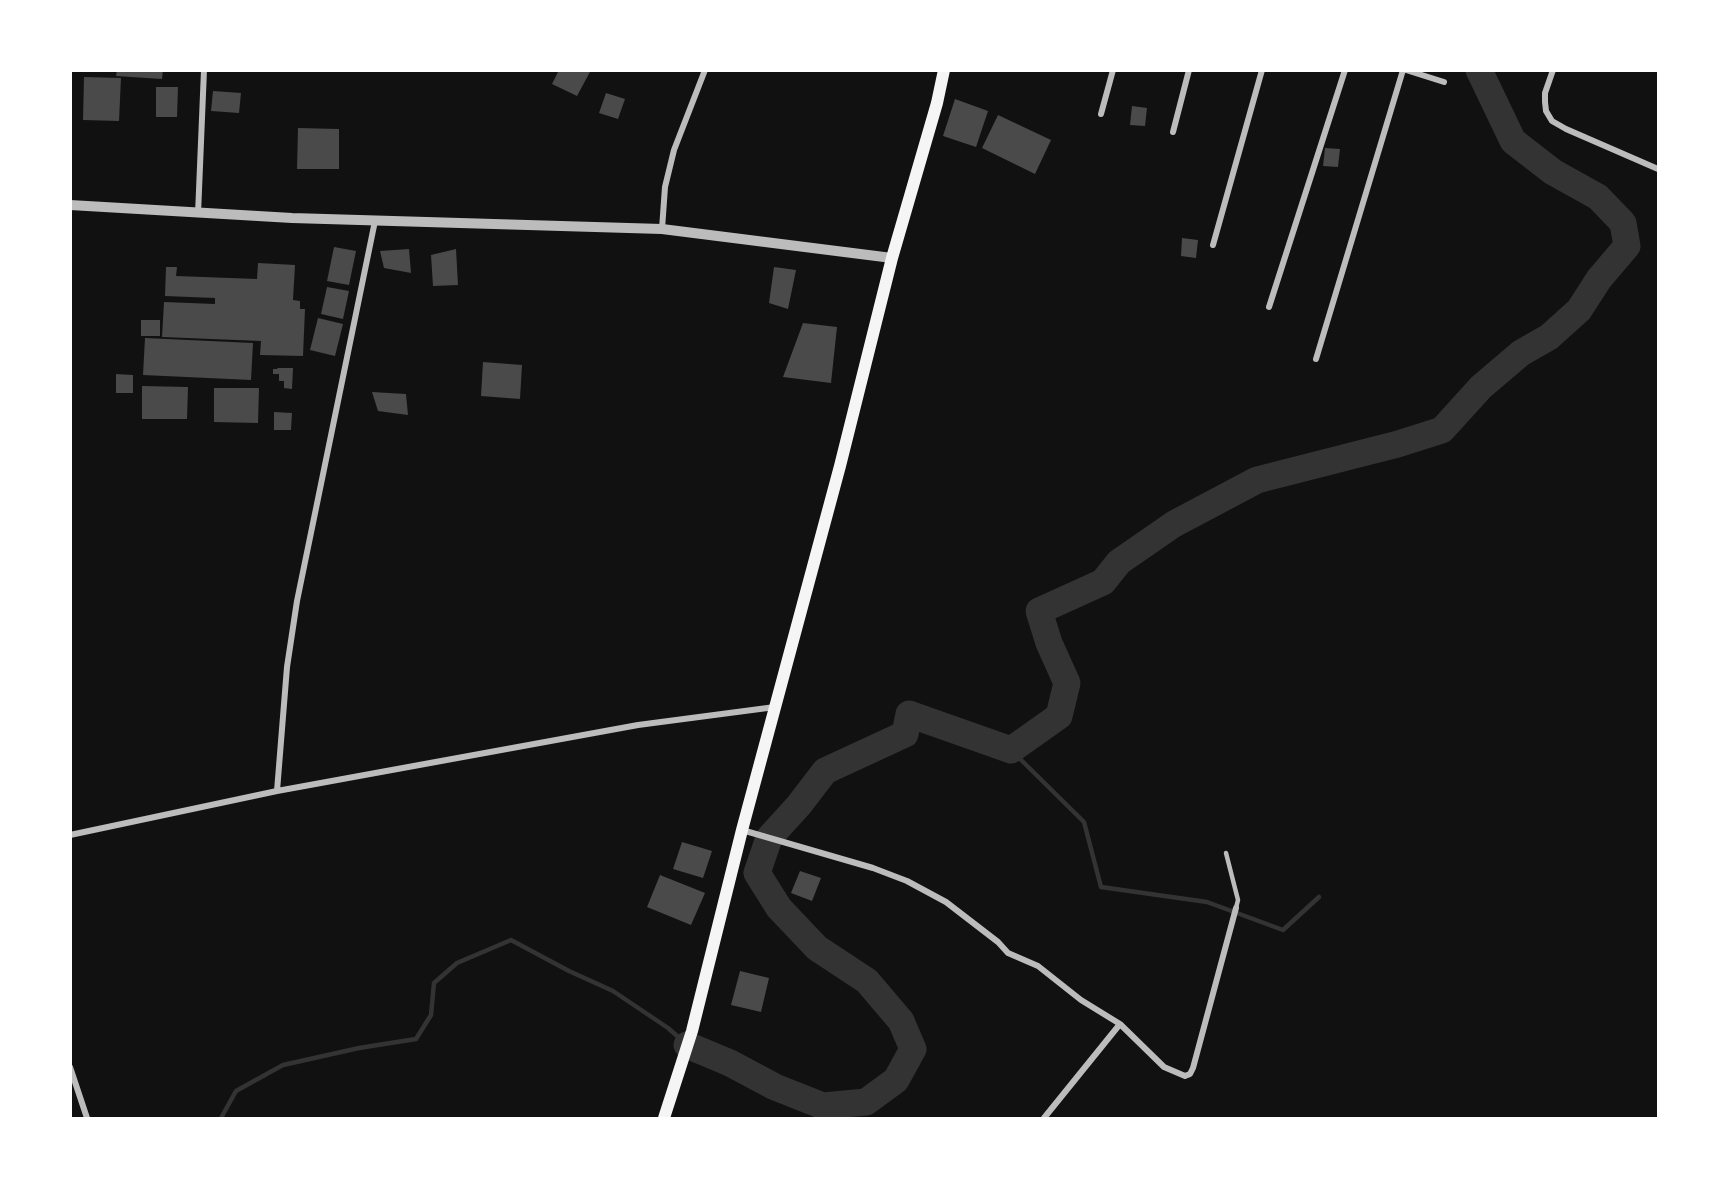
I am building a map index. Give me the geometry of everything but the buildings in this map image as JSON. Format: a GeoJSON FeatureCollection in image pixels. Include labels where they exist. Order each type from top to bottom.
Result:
{"type":"FeatureCollection","features":[{"type":"Feature","properties":{"kind":"main road"},"geometry":{"type":"LineString","coordinates":[[664,1119],[692,1031],[748,831],[776,707],[892,258],[937,103],[944,70]]}},
{"type":"Feature","properties":{"kind":"street"},"geometry":{"type":"LineString","coordinates":[[198,214],[204,70]]}},
{"type":"Feature","properties":{"kind":"street"},"geometry":{"type":"LineString","coordinates":[[662,229],[665,187],[674,150],[705,70]]}},
{"type":"Feature","properties":{"kind":"street"},"geometry":{"type":"LineString","coordinates":[[1101,114],[1113,70]]}},
{"type":"Feature","properties":{"kind":"street"},"geometry":{"type":"LineString","coordinates":[[1173,132],[1189,70]]}},
{"type":"Feature","properties":{"kind":"street"},"geometry":{"type":"LineString","coordinates":[[1213,245],[1262,70]]}},
{"type":"Feature","properties":{"kind":"street"},"geometry":{"type":"LineString","coordinates":[[1269,306],[1345,70]]}},
{"type":"Feature","properties":{"kind":"street"},"geometry":{"type":"LineString","coordinates":[[1316,359],[1405,70],[1444,81]]}},
{"type":"Feature","properties":{"kind":"street"},"geometry":{"type":"LineString","coordinates":[[1553,70],[1545,93],[1546,111],[1552,120],[1566,129],[1659,169]]}},
{"type":"Feature","properties":{"kind":"street"},"geometry":{"type":"LineString","coordinates":[[70,205],[198,214],[662,229],[892,258]]}},
{"type":"Feature","properties":{"kind":"street"},"geometry":{"type":"LineString","coordinates":[[277,791],[287,667],[297,601],[375,221]]}},
{"type":"Feature","properties":{"kind":"street"},"geometry":{"type":"LineString","coordinates":[[70,835],[277,791],[638,725],[776,707]]}},
{"type":"Feature","properties":{"kind":"street"},"geometry":{"type":"LineString","coordinates":[[748,831],[873,868],[907,881],[946,902],[998,942],[1008,953],[1038,966],[1081,1000],[1120,1024],[1164,1067],[1180,1075],[1188,1076],[1193,1068],[1236,908]]}},
{"type":"Feature","properties":{"kind":"street"},"geometry":{"type":"LineString","coordinates":[[1044,1119],[1120,1024]]}},
{"type":"Feature","properties":{"kind":"street"},"geometry":{"type":"LineString","coordinates":[[70,1067],[87,1119]]}},
{"type":"Feature","properties":{"kind":"lane"},"geometry":{"type":"LineString","coordinates":[[1226,853],[1238,900],[1236,908]]}},
{"type":"Feature","properties":{"kind":"waterway"},"geometry":{"type":"LineString","coordinates":[[687,1045],[730,1063],[775,1087],[823,1106],[866,1102],[896,1080],[913,1049],[901,1021],[867,981],[817,948],[779,908],[757,873],[769,838],[799,805],[825,771],[905,734],[909,714],[1011,750],[1059,716],[1067,683],[1049,643],[1039,611],[1103,582],[1119,562],[1174,524],[1257,480],[1398,444],[1442,430],[1481,387],[1521,353],[1549,337],[1579,310],[1599,279],[1627,246],[1623,223],[1598,197],[1553,172],[1513,141],[1479,70]]}},
{"type":"Feature","properties":{"kind":"waterway"},"geometry":{"type":"LineString","coordinates":[[1011,750],[1084,822],[1101,887],[1207,902],[1283,930],[1319,897]]}},
{"type":"Feature","properties":{"kind":"waterway"},"geometry":{"type":"LineString","coordinates":[[221,1118],[236,1091],[283,1065],[359,1048],[416,1039],[431,1015],[434,983],[457,963],[511,940],[613,991],[668,1028],[685,1043]]}}]}
